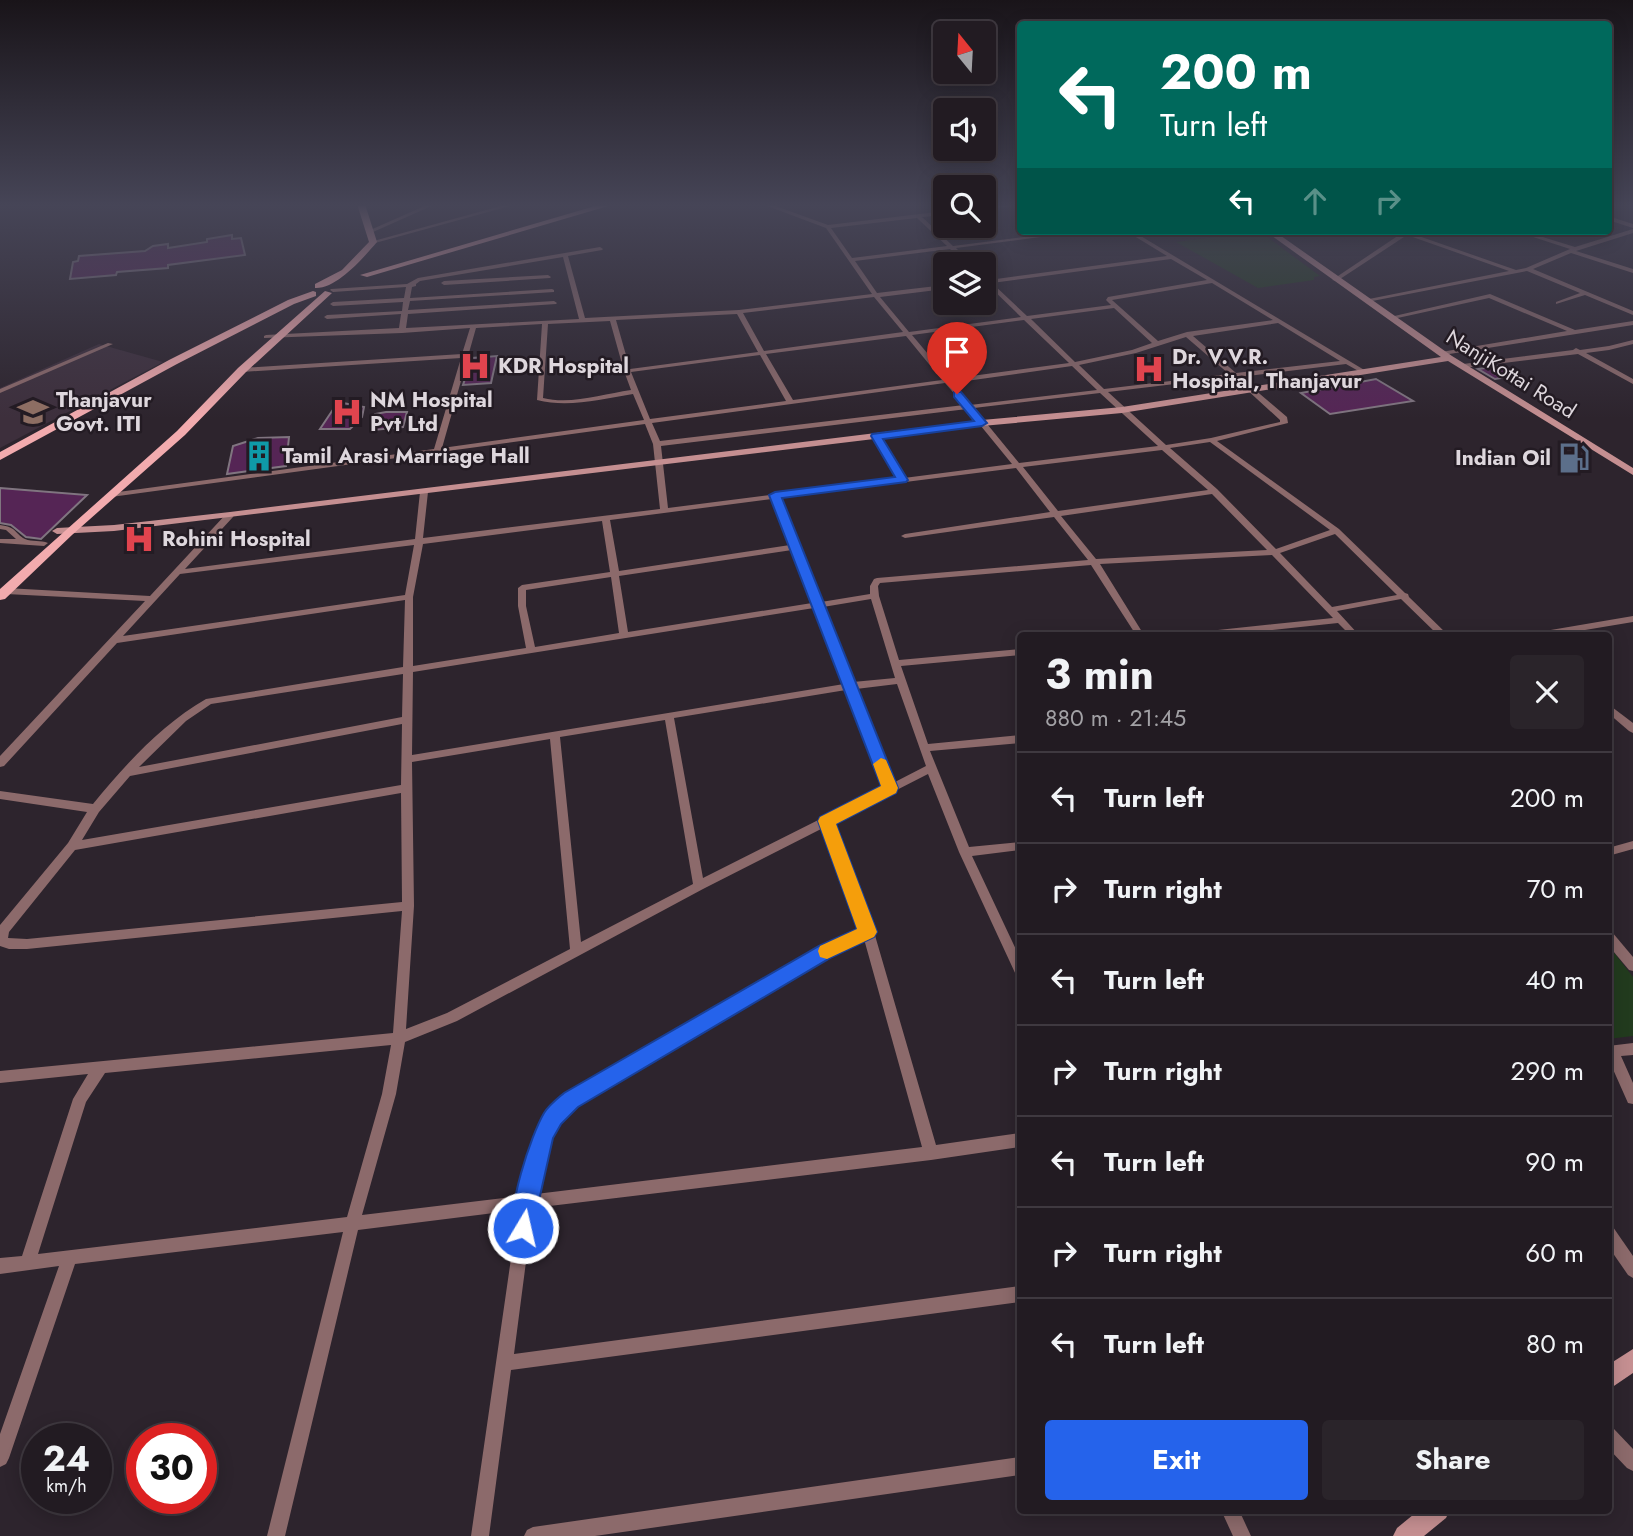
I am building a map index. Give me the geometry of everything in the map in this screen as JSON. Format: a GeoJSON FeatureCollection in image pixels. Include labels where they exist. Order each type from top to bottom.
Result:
{"type":"FeatureCollection","features":[{"type":"Feature","properties":{"kind":"main road"},"geometry":{"type":"LineString","coordinates":[[2,590],[168,432],[340,276]]}},
{"type":"Feature","properties":{"kind":"main road"},"geometry":{"type":"LineString","coordinates":[[0,457],[173,362],[283,306],[324,292],[355,276]]}},
{"type":"Feature","properties":{"kind":"main road"},"geometry":{"type":"LineString","coordinates":[[0,450],[268,308],[324,292]]}},
{"type":"Feature","properties":{"kind":"main road"},"geometry":{"type":"LineString","coordinates":[[2,590],[44,543],[111,495],[181,433],[272,337]]}},
{"type":"Feature","properties":{"kind":"main road"},"geometry":{"type":"LineString","coordinates":[[168,432],[181,433]]}},
{"type":"Feature","properties":{"kind":"street"},"geometry":{"type":"LineString","coordinates":[[409,285],[424,278],[450,276]]}},
{"type":"Feature","properties":{"kind":"street"},"geometry":{"type":"LineString","coordinates":[[571,276],[583,321]]}},
{"type":"Feature","properties":{"kind":"street"},"geometry":{"type":"LineString","coordinates":[[861,276],[1094,562],[1138,632]]}},
{"type":"Feature","properties":{"kind":"street"},"geometry":{"type":"LineString","coordinates":[[996,280],[1026,276]]}},
{"type":"Feature","properties":{"kind":"street"},"geometry":{"type":"LineString","coordinates":[[1205,276],[1364,372]]}},
{"type":"Feature","properties":{"kind":"street","name":"NanjiKottai Road"},"geometry":{"type":"LineString","coordinates":[[1329,276],[1393,317],[1446,356],[1633,472]]}},
{"type":"Feature","properties":{"kind":"street"},"geometry":{"type":"LineString","coordinates":[[1335,280],[1341,276]]}},
{"type":"Feature","properties":{"kind":"street"},"geometry":{"type":"LineString","coordinates":[[1369,301],[1498,276]]}},
{"type":"Feature","properties":{"kind":"street"},"geometry":{"type":"LineString","coordinates":[[1544,276],[1633,313]]}},
{"type":"Feature","properties":{"kind":"street"},"geometry":{"type":"LineString","coordinates":[[324,292],[548,277]]}},
{"type":"Feature","properties":{"kind":"street"},"geometry":{"type":"LineString","coordinates":[[485,326],[487,281]]}},
{"type":"Feature","properties":{"kind":"street"},"geometry":{"type":"LineString","coordinates":[[1157,344],[1109,300],[1110,298],[1214,281]]}},
{"type":"Feature","properties":{"kind":"street"},"geometry":{"type":"LineString","coordinates":[[402,331],[409,285]]}},
{"type":"Feature","properties":{"kind":"street"},"geometry":{"type":"LineString","coordinates":[[272,337],[739,312],[933,289]]}},
{"type":"Feature","properties":{"kind":"street"},"geometry":{"type":"LineString","coordinates":[[324,292],[407,299],[552,291]]}},
{"type":"Feature","properties":{"kind":"street"},"geometry":{"type":"LineString","coordinates":[[996,291],[1122,410],[1214,491],[1352,632]]}},
{"type":"Feature","properties":{"kind":"street"},"geometry":{"type":"LineString","coordinates":[[1558,303],[1585,293]]}},
{"type":"Feature","properties":{"kind":"street"},"geometry":{"type":"LineString","coordinates":[[1393,317],[1490,296],[1574,332]]}},
{"type":"Feature","properties":{"kind":"street"},"geometry":{"type":"LineString","coordinates":[[327,317],[554,303]]}},
{"type":"Feature","properties":{"kind":"street"},"geometry":{"type":"LineString","coordinates":[[1621,308],[1633,304]]}},
{"type":"Feature","properties":{"kind":"street"},"geometry":{"type":"LineString","coordinates":[[627,371],[1116,306]]}},
{"type":"Feature","properties":{"kind":"street"},"geometry":{"type":"LineString","coordinates":[[739,312],[791,403]]}},
{"type":"Feature","properties":{"kind":"street"},"geometry":{"type":"LineString","coordinates":[[613,319],[627,371],[657,444],[664,509]]}},
{"type":"Feature","properties":{"kind":"street"},"geometry":{"type":"LineString","coordinates":[[111,495],[1073,364],[1134,352],[1187,334],[1281,321]]}},
{"type":"Feature","properties":{"kind":"street"},"geometry":{"type":"LineString","coordinates":[[545,323],[539,399],[546,402],[636,391]]}},
{"type":"Feature","properties":{"kind":"street"},"geometry":{"type":"LineString","coordinates":[[62,532],[230,515],[982,423],[1122,410],[1364,372],[1633,323]]}},
{"type":"Feature","properties":{"kind":"street"},"geometry":{"type":"LineString","coordinates":[[437,451],[473,327]]}},
{"type":"Feature","properties":{"kind":"street"},"geometry":{"type":"LineString","coordinates":[[178,572],[1166,447],[1211,440],[1284,423],[1283,419],[1187,334]]}},
{"type":"Feature","properties":{"kind":"street"},"geometry":{"type":"LineString","coordinates":[[1463,366],[1609,348],[1633,342]]}},
{"type":"Feature","properties":{"kind":"street"},"geometry":{"type":"LineString","coordinates":[[0,391],[110,344]]}},
{"type":"Feature","properties":{"kind":"street"},"geometry":{"type":"LineString","coordinates":[[1576,350],[1632,380]]}},
{"type":"Feature","properties":{"kind":"street"},"geometry":{"type":"LineString","coordinates":[[242,370],[465,356]]}},
{"type":"Feature","properties":{"kind":"street"},"geometry":{"type":"LineString","coordinates":[[657,444],[1345,362]]}},
{"type":"Feature","properties":{"kind":"street"},"geometry":{"type":"LineString","coordinates":[[876,436],[902,480]]}},
{"type":"Feature","properties":{"kind":"street"},"geometry":{"type":"LineString","coordinates":[[1211,440],[1336,531],[1440,632]]}},
{"type":"Feature","properties":{"kind":"street"},"geometry":{"type":"LineString","coordinates":[[905,536],[1214,491]]}},
{"type":"Feature","properties":{"kind":"street"},"geometry":{"type":"LineString","coordinates":[[276,1536],[352,1225],[389,1094],[399,1038],[408,906],[406,788],[409,597],[424,492]]}},
{"type":"Feature","properties":{"kind":"street"},"geometry":{"type":"LineString","coordinates":[[775,495],[890,788]]}},
{"type":"Feature","properties":{"kind":"street"},"geometry":{"type":"LineString","coordinates":[[0,763],[230,515]]}},
{"type":"Feature","properties":{"kind":"street"},"geometry":{"type":"LineString","coordinates":[[607,517],[624,635]]}},
{"type":"Feature","properties":{"kind":"street"},"geometry":{"type":"LineString","coordinates":[[0,527],[8,528],[24,542]]}},
{"type":"Feature","properties":{"kind":"street"},"geometry":{"type":"LineString","coordinates":[[1017,964],[965,852],[931,768],[894,663],[875,596],[874,586],[877,581],[1094,562],[1275,552],[1336,531]]}},
{"type":"Feature","properties":{"kind":"street"},"geometry":{"type":"LineString","coordinates":[[0,541],[44,543]]}},
{"type":"Feature","properties":{"kind":"street"},"geometry":{"type":"LineString","coordinates":[[531,649],[522,606],[522,588],[796,547]]}},
{"type":"Feature","properties":{"kind":"street"},"geometry":{"type":"LineString","coordinates":[[2,590],[153,599]]}},
{"type":"Feature","properties":{"kind":"street"},"geometry":{"type":"LineString","coordinates":[[408,906],[27,944],[1,941],[3,930],[72,846],[96,809],[184,716],[203,704],[408,668],[875,596]]}},
{"type":"Feature","properties":{"kind":"street"},"geometry":{"type":"LineString","coordinates":[[1329,610],[1405,596]]}},
{"type":"Feature","properties":{"kind":"street"},"geometry":{"type":"LineString","coordinates":[[115,640],[409,597]]}},
{"type":"Feature","properties":{"kind":"street"},"geometry":{"type":"LineString","coordinates":[[1557,632],[1633,619]]}},
{"type":"Feature","properties":{"kind":"street"},"geometry":{"type":"LineString","coordinates":[[1227,632],[1339,620]]}},
{"type":"Feature","properties":{"kind":"street"},"geometry":{"type":"LineString","coordinates":[[894,663],[1017,652]]}},
{"type":"Feature","properties":{"kind":"street"},"geometry":{"type":"LineString","coordinates":[[407,759],[850,686],[900,681]]}},
{"type":"Feature","properties":{"kind":"street"},"geometry":{"type":"LineString","coordinates":[[1612,711],[1633,729]]}},
{"type":"Feature","properties":{"kind":"street"},"geometry":{"type":"LineString","coordinates":[[669,716],[699,886]]}},
{"type":"Feature","properties":{"kind":"street"},"geometry":{"type":"LineString","coordinates":[[130,772],[407,720]]}},
{"type":"Feature","properties":{"kind":"street"},"geometry":{"type":"LineString","coordinates":[[555,734],[576,950]]}},
{"type":"Feature","properties":{"kind":"street"},"geometry":{"type":"LineString","coordinates":[[924,748],[1017,739]]}},
{"type":"Feature","properties":{"kind":"street"},"geometry":{"type":"LineString","coordinates":[[0,1077],[399,1038],[452,1017],[699,886],[931,768]]}},
{"type":"Feature","properties":{"kind":"street"},"geometry":{"type":"LineString","coordinates":[[72,846],[406,788]]}},
{"type":"Feature","properties":{"kind":"street"},"geometry":{"type":"LineString","coordinates":[[0,795],[96,809]]}},
{"type":"Feature","properties":{"kind":"street"},"geometry":{"type":"LineString","coordinates":[[826,821],[868,932],[931,1153]]}},
{"type":"Feature","properties":{"kind":"street"},"geometry":{"type":"LineString","coordinates":[[965,852],[1017,846]]}},
{"type":"Feature","properties":{"kind":"street"},"geometry":{"type":"LineString","coordinates":[[1612,851],[1631,848]]}},
{"type":"Feature","properties":{"kind":"street"},"geometry":{"type":"LineString","coordinates":[[480,1536],[527,1201],[543,1136],[554,1117],[571,1100],[826,952],[868,932]]}},
{"type":"Feature","properties":{"kind":"street"},"geometry":{"type":"LineString","coordinates":[[1612,941],[1633,966]]}},
{"type":"Feature","properties":{"kind":"street"},"geometry":{"type":"LineString","coordinates":[[1612,1052],[1633,1049]]}},
{"type":"Feature","properties":{"kind":"street"},"geometry":{"type":"LineString","coordinates":[[1612,1056],[1633,1098]]}},
{"type":"Feature","properties":{"kind":"street"},"geometry":{"type":"LineString","coordinates":[[28,1262],[80,1099],[101,1067]]}},
{"type":"Feature","properties":{"kind":"street"},"geometry":{"type":"LineString","coordinates":[[0,1266],[352,1225],[1017,1140]]}},
{"type":"Feature","properties":{"kind":"street"},"geometry":{"type":"LineString","coordinates":[[1612,1238],[1633,1270]]}},
{"type":"Feature","properties":{"kind":"street"},"geometry":{"type":"LineString","coordinates":[[0,1458],[70,1257]]}},
{"type":"Feature","properties":{"kind":"street"},"geometry":{"type":"LineString","coordinates":[[504,1363],[1017,1294]]}},
{"type":"Feature","properties":{"kind":"street"},"geometry":{"type":"LineString","coordinates":[[1612,1376],[1633,1360]]}},
{"type":"Feature","properties":{"kind":"street"},"geometry":{"type":"LineString","coordinates":[[1612,1439],[1633,1462]]}},
{"type":"Feature","properties":{"kind":"street"},"geometry":{"type":"LineString","coordinates":[[533,1536],[1017,1466]]}},
{"type":"Feature","properties":{"kind":"street"},"geometry":{"type":"LineString","coordinates":[[1232,1514],[1242,1536]]}},
{"type":"Feature","properties":{"kind":"street"},"geometry":{"type":"LineString","coordinates":[[1405,1536],[1433,1514]]}},
{"type":"Feature","properties":{"kind":"shaded area","name":"Thanjavur Govt. ITI"},"geometry":{"type":"Polygon","coordinates":[[[99,344],[163,362],[0,448],[0,388],[99,344]]]}},
{"type":"Feature","properties":{"kind":"green space"},"geometry":{"type":"Polygon","coordinates":[[[1236,276],[1320,276],[1314,277],[1314,280],[1258,288],[1236,276]]]}},
{"type":"Feature","properties":{"kind":"green space"},"geometry":{"type":"Polygon","coordinates":[[[1612,950],[1633,977],[1633,1036],[1612,1039],[1612,950]]]}},
{"type":"Feature","properties":{"kind":"building"},"geometry":{"type":"Polygon","coordinates":[[[71,276],[108,276],[70,279],[71,276]]]}},
{"type":"Feature","properties":{"kind":"building"},"geometry":{"type":"Polygon","coordinates":[[[497,356],[491,383],[463,385],[472,358],[497,356]]]}},
{"type":"Feature","properties":{"kind":"building"},"geometry":{"type":"Polygon","coordinates":[[[1499,366],[1515,376],[1495,379],[1478,369],[1499,366]]]}},
{"type":"Feature","properties":{"kind":"building"},"geometry":{"type":"Polygon","coordinates":[[[1376,379],[1413,401],[1330,414],[1301,393],[1376,379]]]}},
{"type":"Feature","properties":{"kind":"building","name":"NM Hospital Pvt Ltd"},"geometry":{"type":"Polygon","coordinates":[[[338,402],[364,407],[362,417],[350,429],[320,429],[338,402]]]}},
{"type":"Feature","properties":{"kind":"building"},"geometry":{"type":"Polygon","coordinates":[[[407,412],[403,427],[374,430],[375,414],[407,412]]]}},
{"type":"Feature","properties":{"kind":"building","name":"Tamil Arasi Marriage Hall"},"geometry":{"type":"Polygon","coordinates":[[[289,437],[286,466],[227,474],[233,446],[258,438],[289,437]]]}},
{"type":"Feature","properties":{"kind":"building"},"geometry":{"type":"Polygon","coordinates":[[[0,488],[87,495],[41,539],[26,537],[11,525],[0,523],[0,488]]]}},
{"type":"Feature","properties":{"kind":"slow traffic"},"geometry":{"type":"LineString","coordinates":[[827,951],[868,932],[826,821],[890,788],[881,764]]}},
{"type":"Feature","properties":{"kind":"place","name":"KDR Hospital"},"geometry":{"type":"Point","coordinates":[475,366]}},
{"type":"Feature","properties":{"kind":"place","name":"Dr. V.V.R. Hospital, Thanjavur"},"geometry":{"type":"Point","coordinates":[1149,369]}},
{"type":"Feature","properties":{"kind":"place","name":"Thanjavur Govt. ITI"},"geometry":{"type":"Point","coordinates":[33,412]}},
{"type":"Feature","properties":{"kind":"place","name":"NM Hospital Pvt Ltd"},"geometry":{"type":"Point","coordinates":[347,412]}},
{"type":"Feature","properties":{"kind":"place","name":"Tamil Arasi Marriage Hall"},"geometry":{"type":"Point","coordinates":[259,456]}},
{"type":"Feature","properties":{"kind":"place","name":"Indian Oil"},"geometry":{"type":"Point","coordinates":[1574,458]}},
{"type":"Feature","properties":{"kind":"place","name":"Rohini Hospital"},"geometry":{"type":"Point","coordinates":[139,539]}},
{"type":"Feature","properties":{"kind":"route"},"geometry":{"type":"LineString","coordinates":[[523,1228],[543,1136],[554,1117],[571,1100],[826,952],[868,932],[826,821],[890,788],[775,495],[902,480],[876,436],[982,423],[957,394]]}}]}
